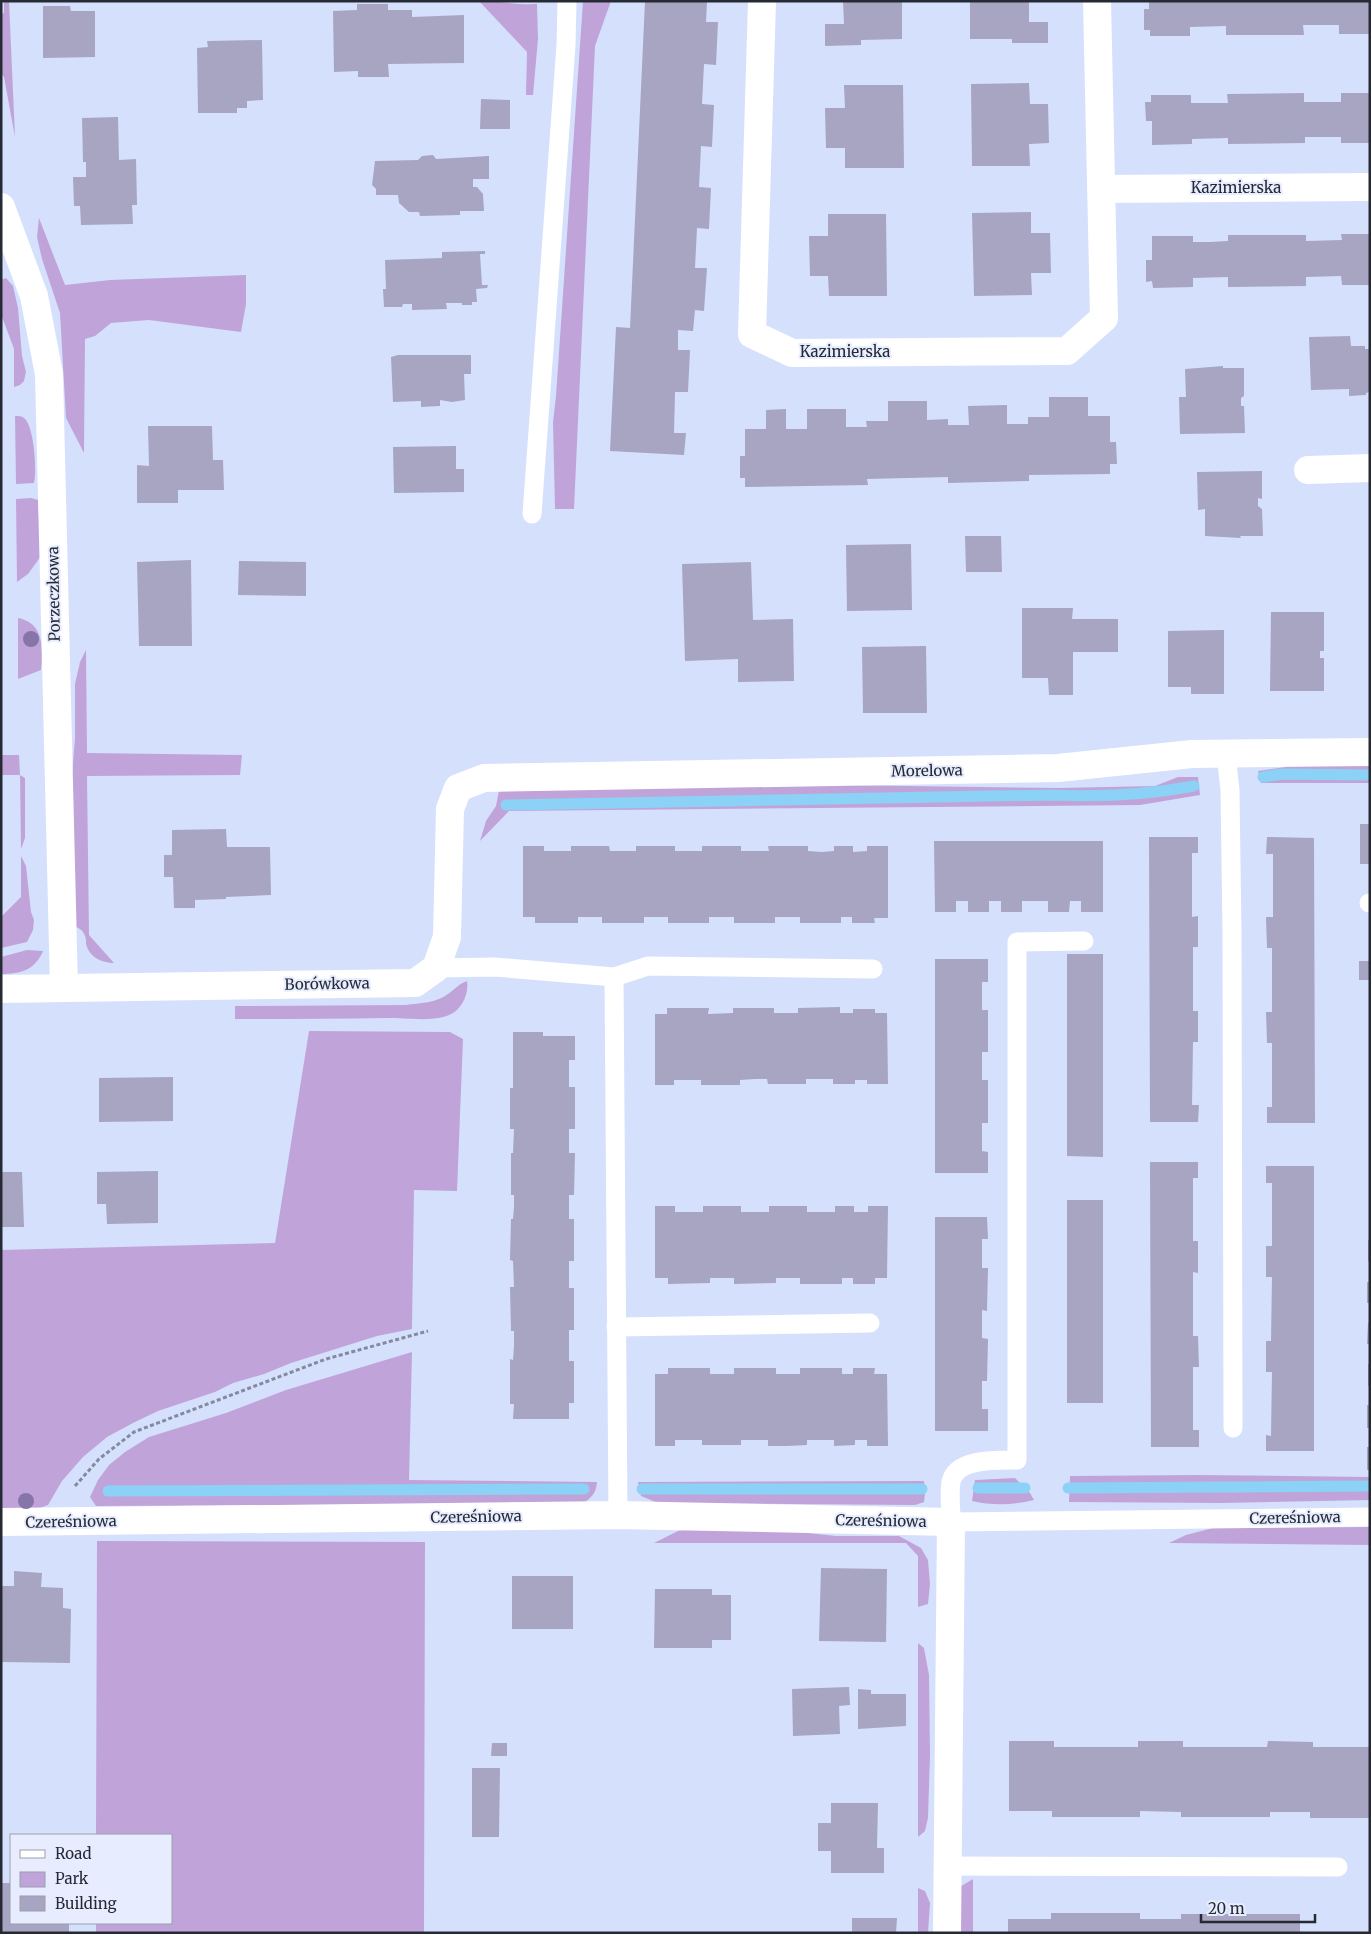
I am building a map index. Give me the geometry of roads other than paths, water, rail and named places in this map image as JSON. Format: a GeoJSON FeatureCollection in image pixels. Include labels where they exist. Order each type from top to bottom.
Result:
{"type":"FeatureCollection","features":[{"type":"Feature","properties":{"kind":"street","name":"Kazimierska"},"geometry":{"type":"LineString","coordinates":[[762,1],[752,334],[792,353],[1067,350],[1104,318],[1097,1]]}},
{"type":"Feature","properties":{"kind":"street","name":"Kazimierska"},"geometry":{"type":"LineString","coordinates":[[1102,189],[1370,187]]}},
{"type":"Feature","properties":{"kind":"street","name":"Porzeczkowa"},"geometry":{"type":"LineString","coordinates":[[1,207],[34,296],[49,374],[64,988]]}},
{"type":"Feature","properties":{"kind":"street"},"geometry":{"type":"LineString","coordinates":[[1308,470],[1370,468]]}},
{"type":"Feature","properties":{"kind":"street","name":"Morelowa"},"geometry":{"type":"LineString","coordinates":[[436,968],[447,937],[450,809],[458,788],[484,778],[1058,768],[1192,754],[1370,752]]}},
{"type":"Feature","properties":{"kind":"street","name":"Borówkowa"},"geometry":{"type":"LineString","coordinates":[[1,990],[415,983],[436,968]]}},
{"type":"Feature","properties":{"kind":"street","name":"Czereśniowa"},"geometry":{"type":"LineString","coordinates":[[1,1522],[618,1515],[951,1522]]}},
{"type":"Feature","properties":{"kind":"street"},"geometry":{"type":"LineString","coordinates":[[947,1933],[951,1522]]}},
{"type":"Feature","properties":{"kind":"lane"},"geometry":{"type":"LineString","coordinates":[[532,514],[566,45],[566,1]]}},
{"type":"Feature","properties":{"kind":"lane"},"geometry":{"type":"LineString","coordinates":[[1226,754],[1230,790],[1232,943],[1233,1428]]}},
{"type":"Feature","properties":{"kind":"lane"},"geometry":{"type":"LineString","coordinates":[[951,1522],[952,1480],[959,1470],[975,1462],[1017,1460],[1017,942],[1084,941]]}},
{"type":"Feature","properties":{"kind":"lane"},"geometry":{"type":"LineString","coordinates":[[436,968],[495,967],[614,977],[648,966],[873,969]]}},
{"type":"Feature","properties":{"kind":"lane"},"geometry":{"type":"LineString","coordinates":[[614,977],[618,1515]]}},
{"type":"Feature","properties":{"kind":"lane"},"geometry":{"type":"LineString","coordinates":[[616,1326],[870,1323]]}},
{"type":"Feature","properties":{"kind":"lane","name":"Czereśniowa"},"geometry":{"type":"LineString","coordinates":[[951,1522],[1370,1517]]}},
{"type":"Feature","properties":{"kind":"lane"},"geometry":{"type":"LineString","coordinates":[[948,1866],[1338,1866]]}},
{"type":"Feature","properties":{"kind":"waterway"},"geometry":{"type":"LineString","coordinates":[[1263,777],[1282,774],[1370,775]]}},
{"type":"Feature","properties":{"kind":"waterway"},"geometry":{"type":"LineString","coordinates":[[506,805],[1051,795],[1087,796],[1141,793],[1194,786]]}},
{"type":"Feature","properties":{"kind":"waterway"},"geometry":{"type":"LineString","coordinates":[[1068,1488],[1370,1486]]}},
{"type":"Feature","properties":{"kind":"waterway"},"geometry":{"type":"LineString","coordinates":[[978,1488],[1025,1488]]}},
{"type":"Feature","properties":{"kind":"waterway"},"geometry":{"type":"LineString","coordinates":[[108,1491],[584,1489]]}},
{"type":"Feature","properties":{"kind":"waterway"},"geometry":{"type":"LineString","coordinates":[[642,1489],[922,1489]]}}]}
